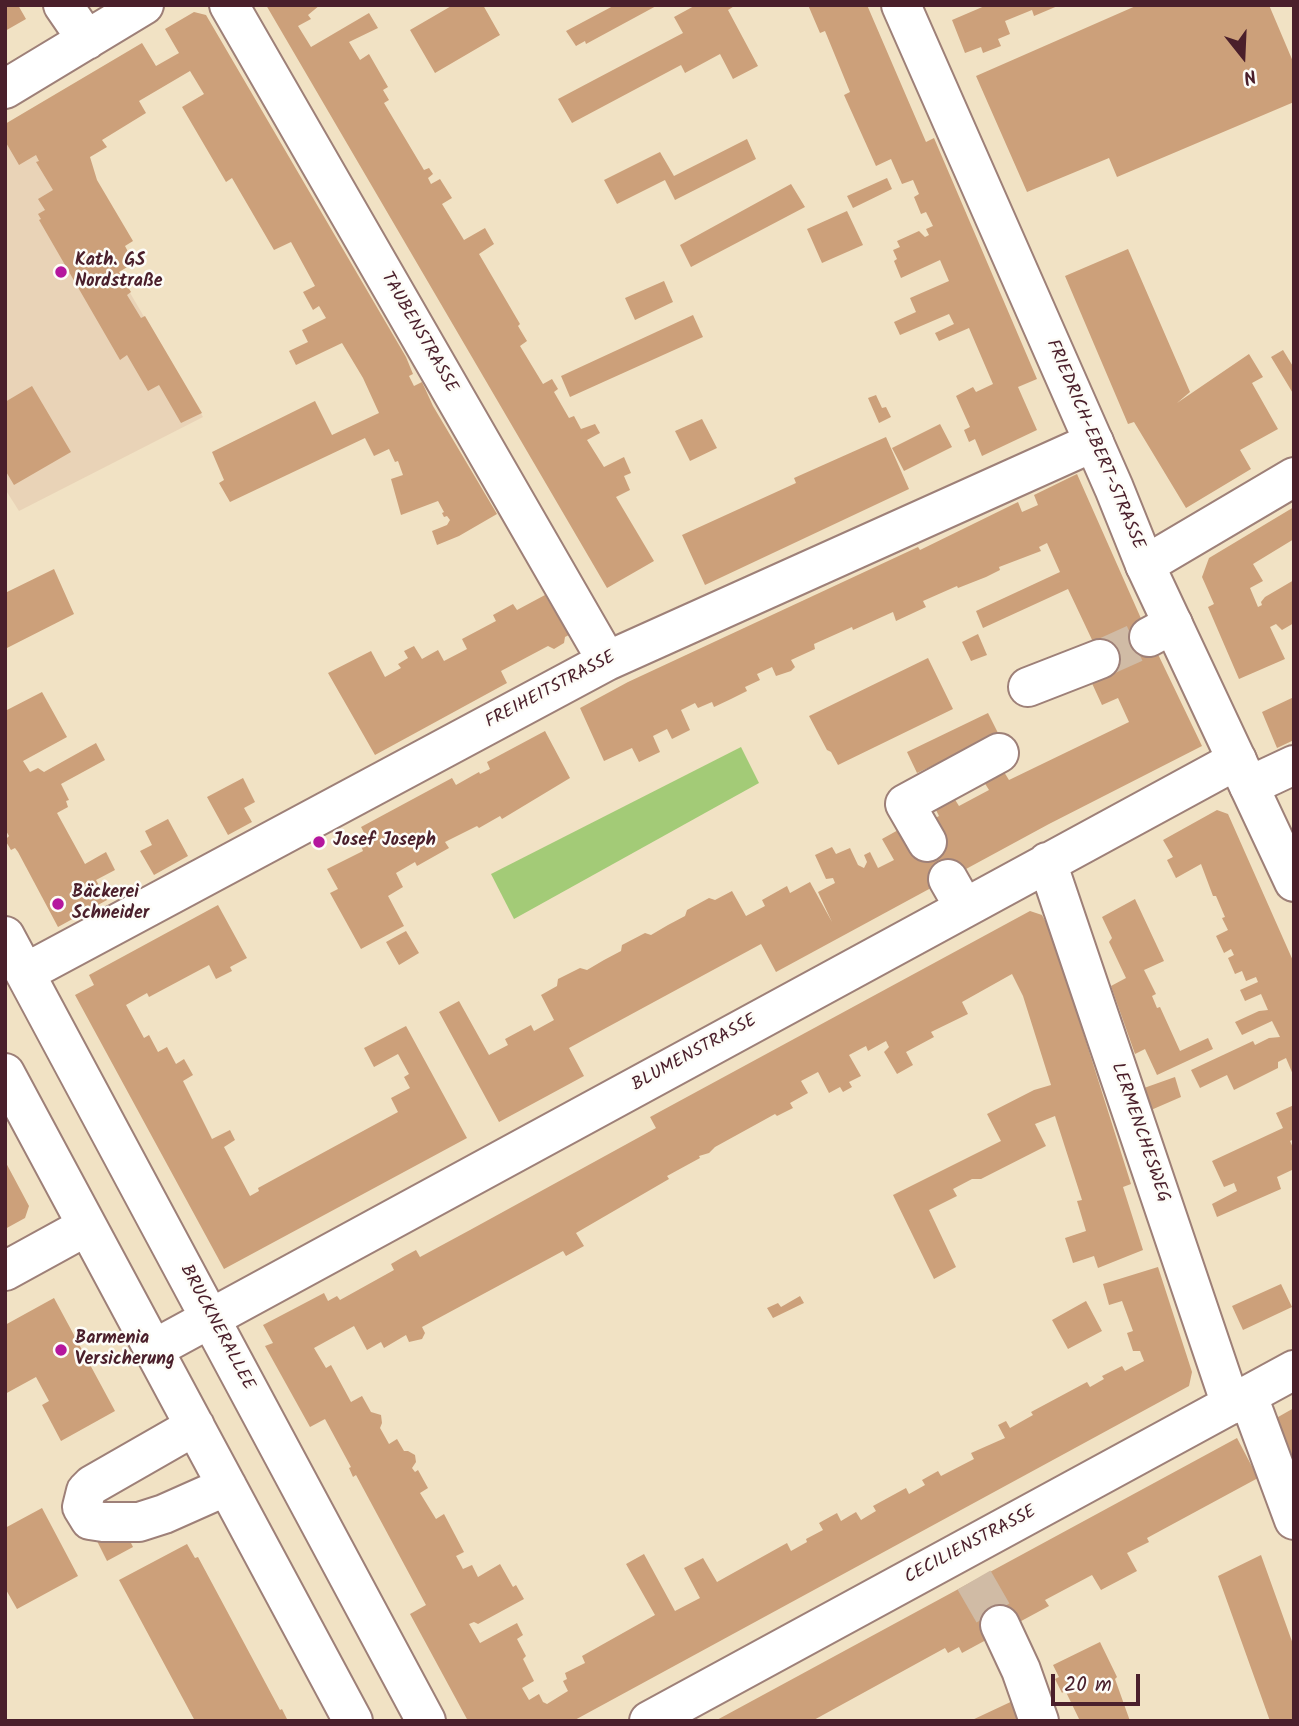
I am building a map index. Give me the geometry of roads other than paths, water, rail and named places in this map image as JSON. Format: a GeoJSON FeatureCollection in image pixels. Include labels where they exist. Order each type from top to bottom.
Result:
{"type":"FeatureCollection","features":[{"type":"Feature","properties":{"kind":"street"},"geometry":{"type":"LineString","coordinates":[[64,5],[87,40]]}},
{"type":"Feature","properties":{"kind":"street"},"geometry":{"type":"LineString","coordinates":[[5,89],[144,5]]}},
{"type":"Feature","properties":{"kind":"street","name":"TAUBENSTRASSE"},"geometry":{"type":"LineString","coordinates":[[229,5],[607,660]]}},
{"type":"Feature","properties":{"kind":"street","name":"FRIEDRICH-EBERT-STRASSE"},"geometry":{"type":"LineString","coordinates":[[901,5],[1094,442],[1145,565],[1161,630],[1243,773],[1294,882]]}},
{"type":"Feature","properties":{"kind":"street","name":"FREIHEITSTRASSE"},"geometry":{"type":"LineString","coordinates":[[25,974],[607,660],[1094,442]]}},
{"type":"Feature","properties":{"kind":"street"},"geometry":{"type":"LineString","coordinates":[[1145,565],[1294,477]]}},
{"type":"Feature","properties":{"kind":"street"},"geometry":{"type":"LineString","coordinates":[[1028,687],[1100,659]]}},
{"type":"Feature","properties":{"kind":"street"},"geometry":{"type":"LineString","coordinates":[[927,842],[905,804],[999,753]]}},
{"type":"Feature","properties":{"kind":"street","name":"BLUMENSTRASSE"},"geometry":{"type":"LineString","coordinates":[[154,1349],[956,893],[1046,862],[1243,773],[1294,765]]}},
{"type":"Feature","properties":{"kind":"street","name":"LERMENCHESWEG"},"geometry":{"type":"LineString","coordinates":[[1046,862],[1239,1400],[1294,1520]]}},
{"type":"Feature","properties":{"kind":"street","name":"BRUCKNERALLEE"},"geometry":{"type":"LineString","coordinates":[[5,936],[426,1721]]}},
{"type":"Feature","properties":{"kind":"street"},"geometry":{"type":"LineString","coordinates":[[5,1073],[353,1721]]}},
{"type":"Feature","properties":{"kind":"street"},"geometry":{"type":"LineString","coordinates":[[5,1271],[88,1226]]}},
{"type":"Feature","properties":{"kind":"street","name":"CECILIENSTRASSE"},"geometry":{"type":"LineString","coordinates":[[649,1721],[967,1566],[1239,1400],[1294,1370]]}},
{"type":"Feature","properties":{"kind":"street"},"geometry":{"type":"LineString","coordinates":[[195,1426],[92,1485],[86,1491],[82,1507],[90,1520],[139,1522],[227,1486]]}},
{"type":"Feature","properties":{"kind":"street"},"geometry":{"type":"LineString","coordinates":[[1000,1625],[1021,1670],[1039,1721]]}},
{"type":"Feature","properties":{"kind":"tunnel"},"geometry":{"type":"LineString","coordinates":[[1100,659],[1149,637]]}},
{"type":"Feature","properties":{"kind":"tunnel"},"geometry":{"type":"LineString","coordinates":[[974,1580],[1000,1625]]}},
{"type":"Feature","properties":{"kind":"place","name":"Kath. GS Nordstraße"},"geometry":{"type":"Point","coordinates":[61,272]}},
{"type":"Feature","properties":{"kind":"place","name":"Josef Joseph"},"geometry":{"type":"Point","coordinates":[319,842]}},
{"type":"Feature","properties":{"kind":"place","name":"Bäckerei Schneider"},"geometry":{"type":"Point","coordinates":[58,904]}},
{"type":"Feature","properties":{"kind":"place","name":"Barmenia Versicherung"},"geometry":{"type":"Point","coordinates":[61,1350]}}]}
